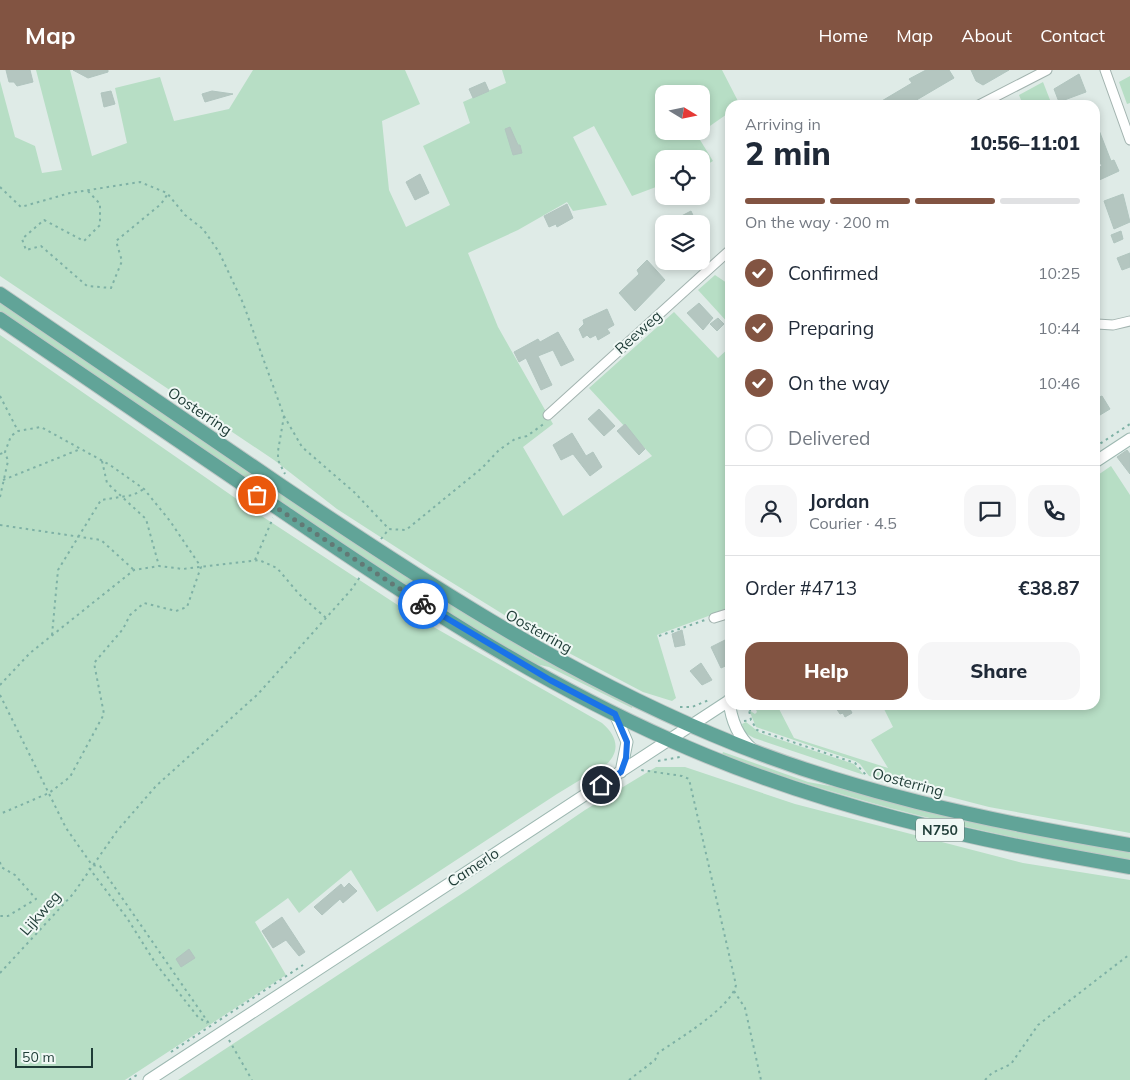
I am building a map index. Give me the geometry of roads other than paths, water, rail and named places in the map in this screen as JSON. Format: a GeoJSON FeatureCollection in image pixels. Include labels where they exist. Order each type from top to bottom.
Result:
{"type":"FeatureCollection","features":[{"type":"Feature","properties":{"kind":"main road","name":"Oosterring"},"geometry":{"type":"LineString","coordinates":[[0,294],[375,549],[497,626],[585,674],[691,726],[755,751],[870,789],[957,812],[1130,845]]}},
{"type":"Feature","properties":{"kind":"main road","name":"N750"},"geometry":{"type":"LineString","coordinates":[[0,319],[378,576],[487,644],[615,714],[670,740],[754,774],[866,810],[998,843],[1130,867]]}},
{"type":"Feature","properties":{"kind":"main road"},"geometry":{"type":"LineString","coordinates":[[1100,459],[1130,439]]}},
{"type":"Feature","properties":{"kind":"main road","name":"Camerlo"},"geometry":{"type":"LineString","coordinates":[[149,1080],[725,703]]}},
{"type":"Feature","properties":{"kind":"main road"},"geometry":{"type":"LineString","coordinates":[[730,710],[740,738],[755,751]]}},
{"type":"Feature","properties":{"kind":"main road"},"geometry":{"type":"LineString","coordinates":[[615,714],[627,742],[621,772]]}},
{"type":"Feature","properties":{"kind":"street"},"geometry":{"type":"LineString","coordinates":[[989,100],[1047,70]]}},
{"type":"Feature","properties":{"kind":"street"},"geometry":{"type":"LineString","coordinates":[[1105,70],[1130,140]]}},
{"type":"Feature","properties":{"kind":"street","name":"Reeweg"},"geometry":{"type":"LineString","coordinates":[[548,416],[725,255]]}},
{"type":"Feature","properties":{"kind":"street"},"geometry":{"type":"LineString","coordinates":[[1100,324],[1114,325],[1130,321]]}},
{"type":"Feature","properties":{"kind":"street"},"geometry":{"type":"LineString","coordinates":[[714,618],[725,614]]}}]}
